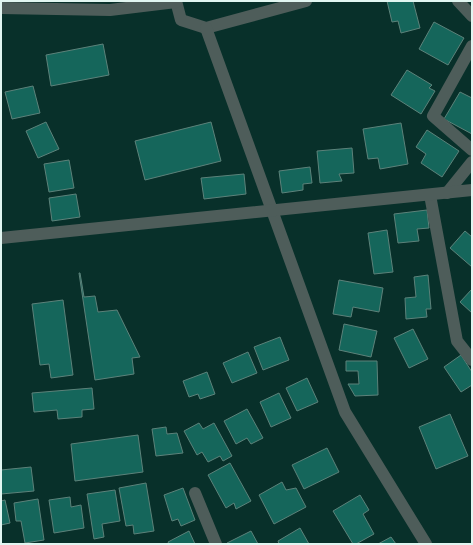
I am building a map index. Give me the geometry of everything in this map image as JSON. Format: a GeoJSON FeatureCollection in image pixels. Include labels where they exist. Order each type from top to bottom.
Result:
{"type":"FeatureCollection","features":[{"type":"Feature","properties":{"kind":"street"},"geometry":{"type":"LineString","coordinates":[[1,8],[110,10],[176,2],[181,20],[206,28],[306,1]]}},
{"type":"Feature","properties":{"kind":"street"},"geometry":{"type":"LineString","coordinates":[[458,1],[472,16]]}},
{"type":"Feature","properties":{"kind":"street"},"geometry":{"type":"LineString","coordinates":[[206,28],[345,412],[426,544]]}},
{"type":"Feature","properties":{"kind":"street"},"geometry":{"type":"LineString","coordinates":[[472,46],[433,116],[472,150]]}},
{"type":"Feature","properties":{"kind":"street"},"geometry":{"type":"LineString","coordinates":[[447,193],[472,162]]}},
{"type":"Feature","properties":{"kind":"street"},"geometry":{"type":"LineString","coordinates":[[1,238],[472,190]]}},
{"type":"Feature","properties":{"kind":"street"},"geometry":{"type":"LineString","coordinates":[[430,195],[457,341],[472,360]]}},
{"type":"Feature","properties":{"kind":"street"},"geometry":{"type":"LineString","coordinates":[[195,493],[216,544]]}},
{"type":"Feature","properties":{"kind":"building"},"geometry":{"type":"Polygon","coordinates":[[[387,1],[413,1],[420,28],[401,33],[398,21],[392,22],[387,1]]]}},
{"type":"Feature","properties":{"kind":"building"},"geometry":{"type":"Polygon","coordinates":[[[434,22],[464,38],[448,65],[419,49],[434,22]]]}},
{"type":"Feature","properties":{"kind":"building"},"geometry":{"type":"Polygon","coordinates":[[[103,44],[109,75],[51,86],[46,55],[103,44]]]}},
{"type":"Feature","properties":{"kind":"building"},"geometry":{"type":"Polygon","coordinates":[[[407,70],[432,85],[429,88],[435,91],[421,114],[391,95],[407,70]]]}},
{"type":"Feature","properties":{"kind":"building"},"geometry":{"type":"Polygon","coordinates":[[[33,86],[40,113],[12,119],[5,92],[33,86]]]}},
{"type":"Feature","properties":{"kind":"building"},"geometry":{"type":"Polygon","coordinates":[[[460,92],[472,98],[472,134],[444,119],[460,92]]]}},
{"type":"Feature","properties":{"kind":"building"},"geometry":{"type":"Polygon","coordinates":[[[46,122],[59,149],[38,158],[26,131],[46,122]]]}},
{"type":"Feature","properties":{"kind":"building"},"geometry":{"type":"Polygon","coordinates":[[[211,122],[221,161],[145,180],[135,141],[211,122]]]}},
{"type":"Feature","properties":{"kind":"building"},"geometry":{"type":"Polygon","coordinates":[[[401,123],[408,164],[380,169],[378,158],[368,159],[363,129],[401,123]]]}},
{"type":"Feature","properties":{"kind":"building"},"geometry":{"type":"Polygon","coordinates":[[[427,130],[459,151],[442,177],[421,163],[426,154],[416,147],[427,130]]]}},
{"type":"Feature","properties":{"kind":"building"},"geometry":{"type":"Polygon","coordinates":[[[352,148],[354,173],[339,174],[342,181],[320,183],[317,151],[352,148]]]}},
{"type":"Feature","properties":{"kind":"building"},"geometry":{"type":"Polygon","coordinates":[[[69,160],[74,188],[49,192],[44,164],[69,160]]]}},
{"type":"Feature","properties":{"kind":"building"},"geometry":{"type":"Polygon","coordinates":[[[310,167],[312,183],[303,184],[303,190],[282,193],[279,171],[310,167]]]}},
{"type":"Feature","properties":{"kind":"building"},"geometry":{"type":"Polygon","coordinates":[[[244,174],[246,194],[204,199],[201,178],[244,174]]]}},
{"type":"Feature","properties":{"kind":"building"},"geometry":{"type":"Polygon","coordinates":[[[76,194],[80,217],[52,221],[49,198],[76,194]]]}},
{"type":"Feature","properties":{"kind":"building"},"geometry":{"type":"Polygon","coordinates":[[[427,210],[429,228],[417,229],[419,241],[398,243],[394,214],[427,210]]]}},
{"type":"Feature","properties":{"kind":"building"},"geometry":{"type":"Polygon","coordinates":[[[387,230],[393,272],[374,274],[368,233],[387,230]]]}},
{"type":"Feature","properties":{"kind":"building"},"geometry":{"type":"Polygon","coordinates":[[[465,231],[472,237],[472,267],[450,248],[465,231]]]}},
{"type":"Feature","properties":{"kind":"building"},"geometry":{"type":"Polygon","coordinates":[[[79,273],[84,297],[95,296],[98,312],[117,310],[140,357],[132,358],[134,374],[95,380],[79,273]]]}},
{"type":"Feature","properties":{"kind":"building"},"geometry":{"type":"Polygon","coordinates":[[[428,275],[431,309],[426,309],[427,317],[406,319],[405,298],[416,297],[414,277],[428,275]]]}},
{"type":"Feature","properties":{"kind":"building"},"geometry":{"type":"Polygon","coordinates":[[[339,280],[383,288],[379,312],[353,307],[351,317],[333,314],[339,280]]]}},
{"type":"Feature","properties":{"kind":"building"},"geometry":{"type":"Polygon","coordinates":[[[472,289],[472,313],[460,302],[472,289]]]}},
{"type":"Feature","properties":{"kind":"building"},"geometry":{"type":"Polygon","coordinates":[[[63,300],[73,375],[51,378],[49,364],[40,365],[32,304],[63,300]]]}},
{"type":"Feature","properties":{"kind":"building"},"geometry":{"type":"Polygon","coordinates":[[[344,324],[377,331],[371,357],[339,350],[344,324]]]}},
{"type":"Feature","properties":{"kind":"building"},"geometry":{"type":"Polygon","coordinates":[[[413,329],[428,359],[409,368],[394,338],[413,329]]]}},
{"type":"Feature","properties":{"kind":"building"},"geometry":{"type":"Polygon","coordinates":[[[280,337],[289,360],[263,370],[254,347],[280,337]]]}},
{"type":"Feature","properties":{"kind":"building"},"geometry":{"type":"Polygon","coordinates":[[[248,352],[257,373],[232,383],[223,363],[248,352]]]}},
{"type":"Feature","properties":{"kind":"building"},"geometry":{"type":"Polygon","coordinates":[[[461,355],[472,372],[472,385],[461,392],[444,367],[461,355]]]}},
{"type":"Feature","properties":{"kind":"building"},"geometry":{"type":"Polygon","coordinates":[[[346,361],[377,361],[378,395],[355,396],[348,384],[359,384],[358,371],[346,371],[346,361]]]}},
{"type":"Feature","properties":{"kind":"building"},"geometry":{"type":"Polygon","coordinates":[[[207,372],[215,394],[200,399],[198,394],[189,397],[183,381],[207,372]]]}},
{"type":"Feature","properties":{"kind":"building"},"geometry":{"type":"Polygon","coordinates":[[[307,378],[318,402],[297,411],[286,388],[307,378]]]}},
{"type":"Feature","properties":{"kind":"building"},"geometry":{"type":"Polygon","coordinates":[[[92,388],[94,409],[82,410],[82,417],[58,419],[57,410],[34,412],[32,393],[92,388]]]}},
{"type":"Feature","properties":{"kind":"building"},"geometry":{"type":"Polygon","coordinates":[[[279,393],[291,418],[271,427],[260,402],[279,393]]]}},
{"type":"Feature","properties":{"kind":"building"},"geometry":{"type":"Polygon","coordinates":[[[247,409],[263,438],[251,444],[247,438],[236,444],[224,421],[247,409]]]}},
{"type":"Feature","properties":{"kind":"building"},"geometry":{"type":"Polygon","coordinates":[[[450,414],[468,456],[436,469],[419,427],[450,414]]]}},
{"type":"Feature","properties":{"kind":"building"},"geometry":{"type":"Polygon","coordinates":[[[199,423],[203,429],[214,423],[232,456],[223,461],[220,456],[208,462],[202,452],[197,455],[184,431],[199,423]]]}},
{"type":"Feature","properties":{"kind":"building"},"geometry":{"type":"Polygon","coordinates":[[[166,427],[167,434],[177,433],[183,453],[156,456],[152,429],[166,427]]]}},
{"type":"Feature","properties":{"kind":"building"},"geometry":{"type":"Polygon","coordinates":[[[138,435],[143,472],[75,481],[71,444],[138,435]]]}},
{"type":"Feature","properties":{"kind":"building"},"geometry":{"type":"Polygon","coordinates":[[[327,448],[339,472],[304,489],[292,465],[327,448]]]}},
{"type":"Feature","properties":{"kind":"building"},"geometry":{"type":"Polygon","coordinates":[[[230,463],[251,501],[236,509],[234,503],[226,508],[208,475],[230,463]]]}},
{"type":"Feature","properties":{"kind":"building"},"geometry":{"type":"Polygon","coordinates":[[[31,467],[34,491],[1,494],[1,470],[31,467]]]}},
{"type":"Feature","properties":{"kind":"building"},"geometry":{"type":"Polygon","coordinates":[[[282,482],[286,490],[296,488],[306,507],[274,524],[259,495],[282,482]]]}},
{"type":"Feature","properties":{"kind":"building"},"geometry":{"type":"Polygon","coordinates":[[[146,483],[154,531],[134,534],[133,525],[126,526],[119,488],[146,483]]]}},
{"type":"Feature","properties":{"kind":"building"},"geometry":{"type":"Polygon","coordinates":[[[183,488],[195,520],[181,526],[178,519],[172,521],[164,495],[183,488]]]}},
{"type":"Feature","properties":{"kind":"building"},"geometry":{"type":"Polygon","coordinates":[[[115,490],[120,521],[102,524],[104,537],[94,539],[87,494],[115,490]]]}},
{"type":"Feature","properties":{"kind":"building"},"geometry":{"type":"Polygon","coordinates":[[[360,495],[369,510],[363,514],[374,534],[356,544],[353,544],[333,511],[360,495]]]}},
{"type":"Feature","properties":{"kind":"building"},"geometry":{"type":"Polygon","coordinates":[[[70,497],[71,507],[81,505],[84,528],[54,533],[49,500],[70,497]]]}},
{"type":"Feature","properties":{"kind":"building"},"geometry":{"type":"Polygon","coordinates":[[[38,499],[44,540],[25,543],[21,521],[16,521],[14,503],[38,499]]]}},
{"type":"Feature","properties":{"kind":"building"},"geometry":{"type":"Polygon","coordinates":[[[5,500],[10,523],[1,525],[1,501],[5,500]]]}},
{"type":"Feature","properties":{"kind":"building"},"geometry":{"type":"Polygon","coordinates":[[[300,528],[309,544],[279,544],[278,541],[300,528]]]}},
{"type":"Feature","properties":{"kind":"building"},"geometry":{"type":"Polygon","coordinates":[[[189,531],[195,544],[169,544],[168,542],[189,531]]]}},
{"type":"Feature","properties":{"kind":"building"},"geometry":{"type":"Polygon","coordinates":[[[251,531],[258,544],[227,543],[251,531]]]}},
{"type":"Feature","properties":{"kind":"building"},"geometry":{"type":"Polygon","coordinates":[[[391,537],[396,544],[378,544],[391,537]]]}}]}
